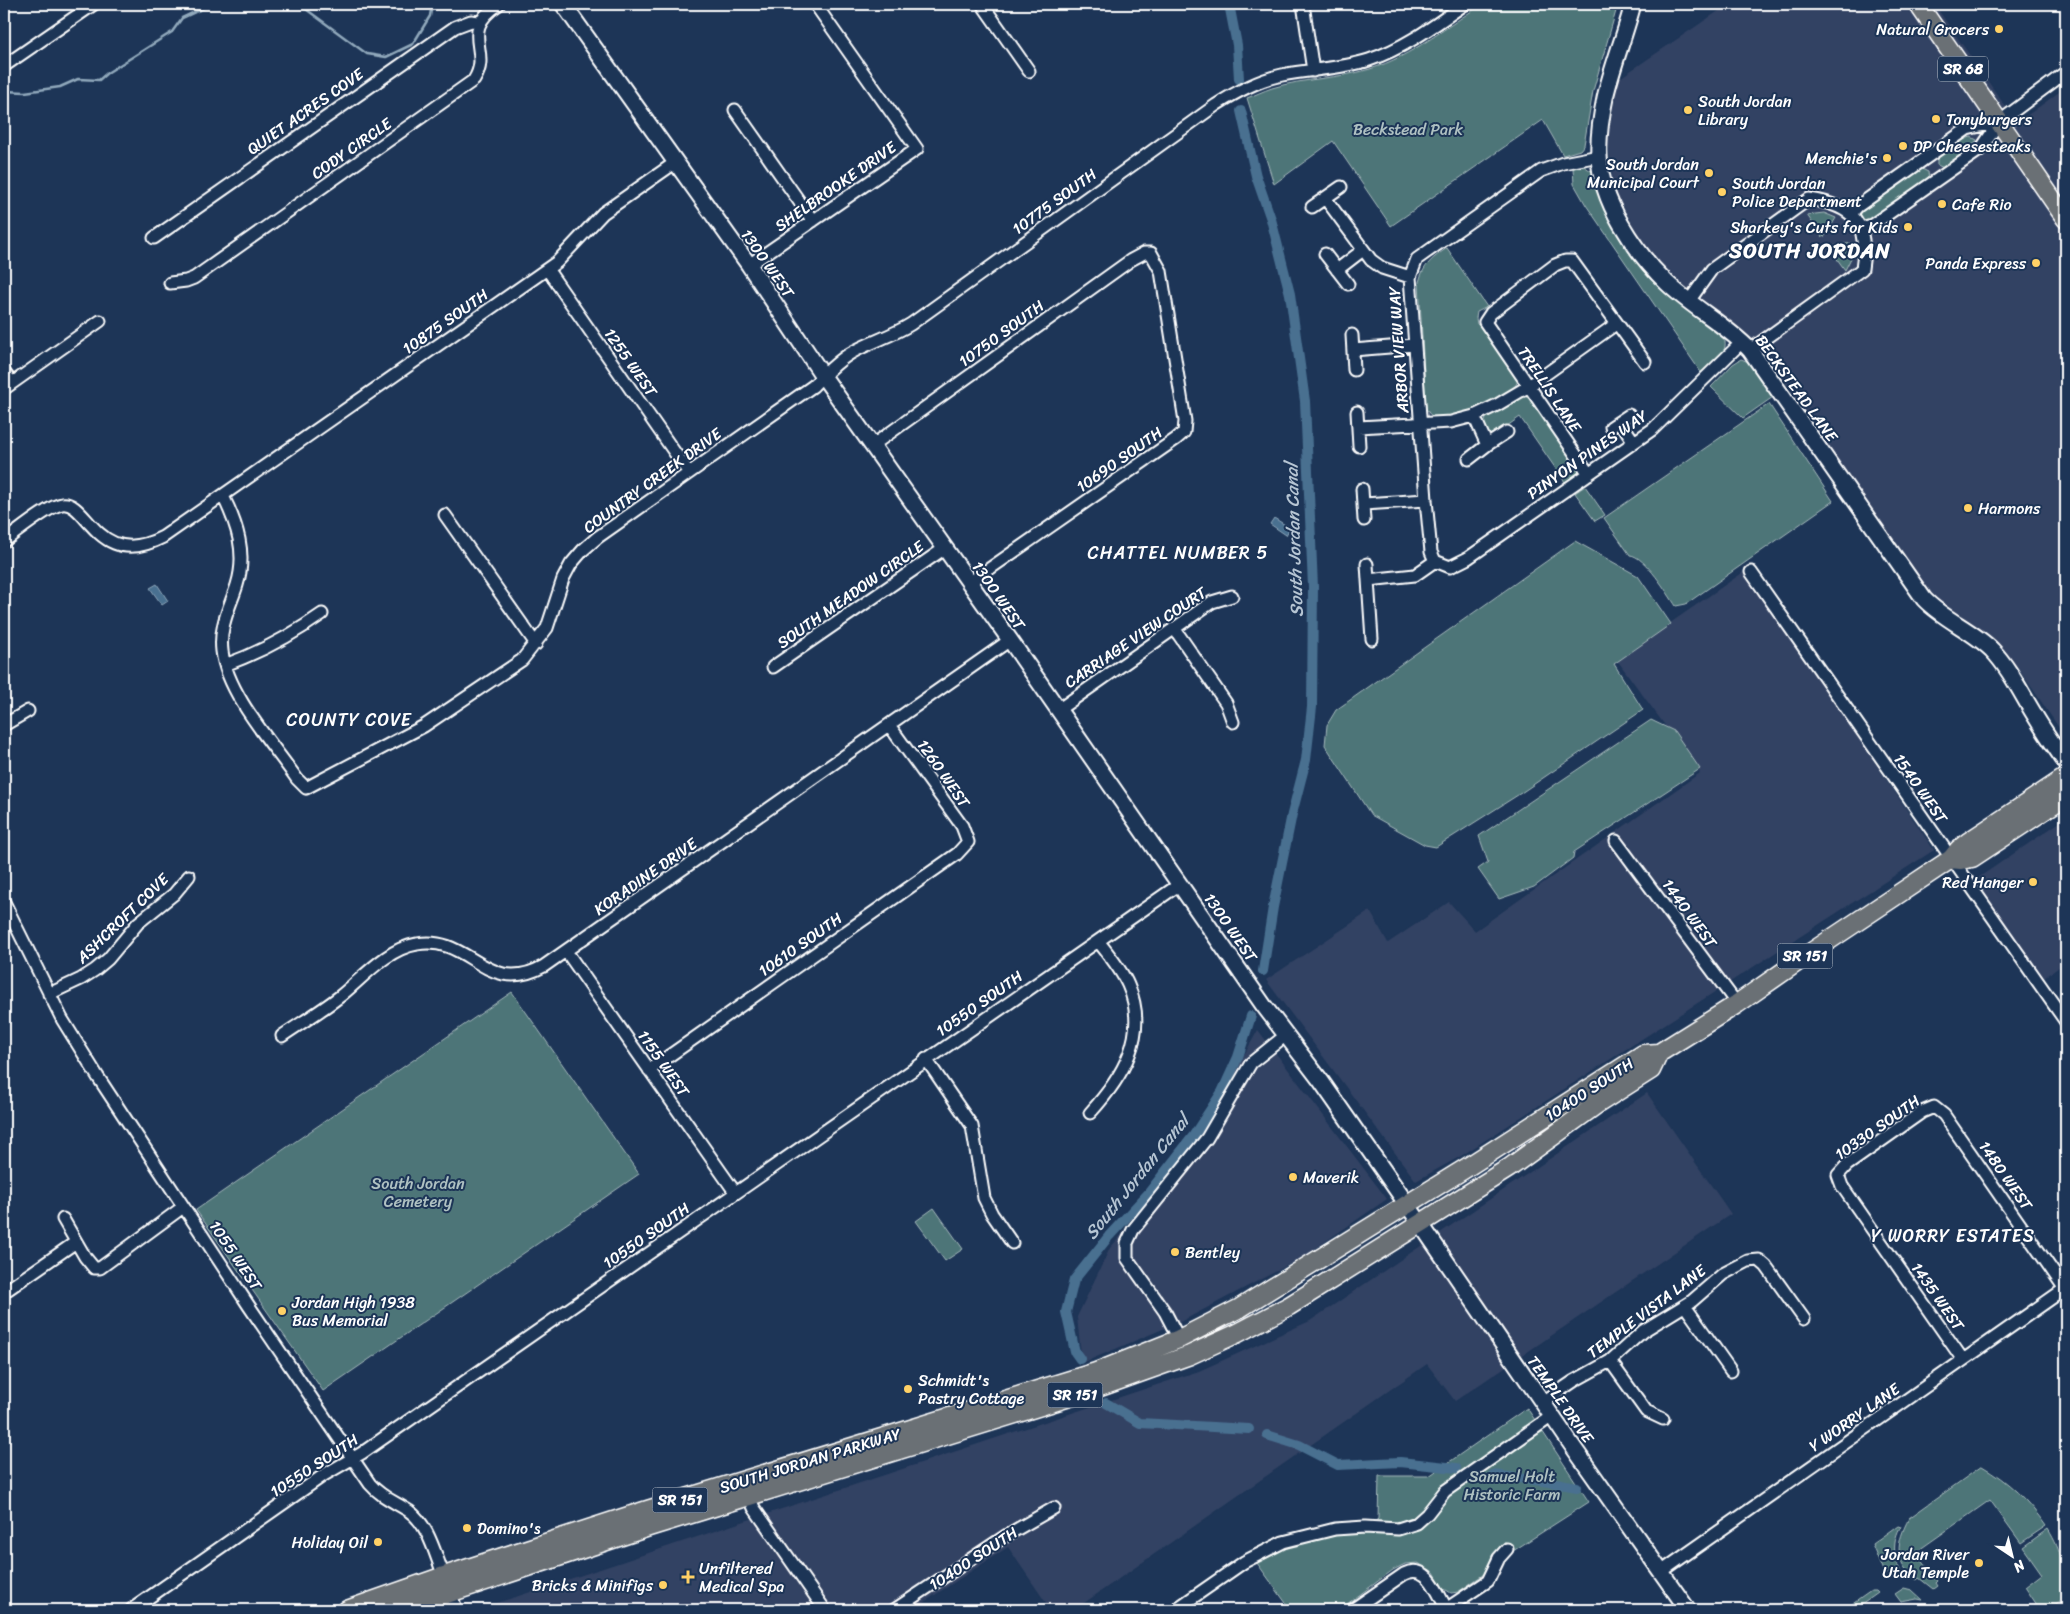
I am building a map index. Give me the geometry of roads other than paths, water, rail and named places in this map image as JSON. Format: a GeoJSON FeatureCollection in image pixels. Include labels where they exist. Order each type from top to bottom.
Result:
{"type":"FeatureCollection","features":[{"type":"Feature","properties":{"kind":"main road","name":"SR 68"},"geometry":{"type":"LineString","coordinates":[[1918,4],[2066,218]]}},
{"type":"Feature","properties":{"kind":"main road","name":"SR 151"},"geometry":{"type":"LineString","coordinates":[[1659,1053],[1737,1004],[1951,859],[1963,845],[2066,777]]}},
{"type":"Feature","properties":{"kind":"main road","name":"SR 151"},"geometry":{"type":"LineString","coordinates":[[1951,859],[1966,860],[1977,855],[2066,796]]}},
{"type":"Feature","properties":{"kind":"main road","name":"10400 SOUTH"},"geometry":{"type":"LineString","coordinates":[[1240,1308],[1408,1205],[1643,1054],[1659,1053],[1651,1070],[1596,1105],[1529,1154],[1289,1306]]}},
{"type":"Feature","properties":{"kind":"main road","name":"SOUTH JORDAN PARKWAY"},"geometry":{"type":"LineString","coordinates":[[347,1610],[444,1576],[647,1519],[749,1496],[1083,1393],[1149,1370],[1238,1333],[1289,1306]]}},
{"type":"Feature","properties":{"kind":"main road","name":"SOUTH JORDAN PARKWAY"},"geometry":{"type":"LineString","coordinates":[[398,1610],[452,1602],[647,1519],[960,1412],[1082,1377],[1179,1339],[1240,1308]]}},
{"type":"Feature","properties":{"kind":"street"},"geometry":{"type":"LineString","coordinates":[[4,66],[77,8],[94,4]]}},
{"type":"Feature","properties":{"kind":"street"},"geometry":{"type":"LineString","coordinates":[[479,22],[489,10],[499,4]]}},
{"type":"Feature","properties":{"kind":"street","name":"1300 WEST"},"geometry":{"type":"LineString","coordinates":[[563,4],[749,265],[823,376],[1286,1035],[1408,1205]]}},
{"type":"Feature","properties":{"kind":"street","name":"SHELBROOKE DRIVE"},"geometry":{"type":"LineString","coordinates":[[749,265],[916,149],[815,4]]}},
{"type":"Feature","properties":{"kind":"street"},"geometry":{"type":"LineString","coordinates":[[982,4],[1028,71]]}},
{"type":"Feature","properties":{"kind":"street"},"geometry":{"type":"LineString","coordinates":[[1303,4],[1313,71]]}},
{"type":"Feature","properties":{"kind":"street","name":"10775 SOUTH"},"geometry":{"type":"LineString","coordinates":[[823,376],[836,363],[850,354],[911,324],[1230,96],[1269,79],[1349,66],[1388,53],[1423,34],[1465,4]]}},
{"type":"Feature","properties":{"kind":"street","name":"BECKSTEAD LANE"},"geometry":{"type":"LineString","coordinates":[[1633,4],[1605,97],[1599,156],[1608,196],[1624,228],[1650,265],[1668,284],[1746,346],[1924,599],[1942,615],[1982,641],[2002,662],[2042,728],[2066,763]]}},
{"type":"Feature","properties":{"kind":"street","name":"QUIET ACRES COVE"},"geometry":{"type":"LineString","coordinates":[[154,238],[455,28],[471,21],[479,22]]}},
{"type":"Feature","properties":{"kind":"street","name":"CODY CIRCLE"},"geometry":{"type":"LineString","coordinates":[[170,283],[194,278],[474,80],[480,66],[477,42],[479,22]]}},
{"type":"Feature","properties":{"kind":"street"},"geometry":{"type":"LineString","coordinates":[[1689,301],[1712,268],[1809,199],[1840,207],[1857,220],[1861,228],[1872,225],[1980,149],[1999,122],[2066,72]]}},
{"type":"Feature","properties":{"kind":"street"},"geometry":{"type":"LineString","coordinates":[[735,110],[813,221]]}},
{"type":"Feature","properties":{"kind":"street"},"geometry":{"type":"LineString","coordinates":[[1850,214],[1858,206],[1967,129],[1999,122]]}},
{"type":"Feature","properties":{"kind":"street","name":"ARBOR VIEW WAY"},"geometry":{"type":"LineString","coordinates":[[1435,562],[1431,552],[1426,500],[1410,277],[1418,259],[1541,171],[1563,163],[1599,156]]}},
{"type":"Feature","properties":{"kind":"street","name":"10875 SOUTH"},"geometry":{"type":"LineString","coordinates":[[4,542],[53,507],[67,504],[76,508],[98,534],[118,545],[141,546],[163,538],[547,270],[568,252],[603,213],[676,162]]}},
{"type":"Feature","properties":{"kind":"street"},"geometry":{"type":"LineString","coordinates":[[1312,207],[1341,187]]}},
{"type":"Feature","properties":{"kind":"street"},"geometry":{"type":"LineString","coordinates":[[1325,198],[1371,260],[1382,268],[1410,277]]}},
{"type":"Feature","properties":{"kind":"street","name":"PINYON PINES WAY"},"geometry":{"type":"LineString","coordinates":[[1435,562],[1450,567],[1468,558],[1653,429],[1746,346],[1862,269],[1864,240],[1861,228]]}},
{"type":"Feature","properties":{"kind":"street"},"geometry":{"type":"LineString","coordinates":[[1338,270],[1363,250]]}},
{"type":"Feature","properties":{"kind":"street","name":"10750 SOUTH"},"geometry":{"type":"LineString","coordinates":[[873,445],[1130,260],[1151,253]]}},
{"type":"Feature","properties":{"kind":"street","name":"10690 SOUTH"},"geometry":{"type":"LineString","coordinates":[[969,583],[1176,440],[1184,432],[1185,420],[1161,271],[1159,264],[1151,253]]}},
{"type":"Feature","properties":{"kind":"street"},"geometry":{"type":"LineString","coordinates":[[1325,254],[1348,284]]}},
{"type":"Feature","properties":{"kind":"street","name":"TRELLIS LANE"},"geometry":{"type":"LineString","coordinates":[[1589,474],[1485,322],[1491,313],[1555,265],[1565,261],[1572,261],[1616,324]]}},
{"type":"Feature","properties":{"kind":"street","name":"1255 WEST"},"geometry":{"type":"LineString","coordinates":[[547,270],[689,473]]}},
{"type":"Feature","properties":{"kind":"street"},"geometry":{"type":"LineString","coordinates":[[4,372],[8,386],[100,321]]}},
{"type":"Feature","properties":{"kind":"street"},"geometry":{"type":"LineString","coordinates":[[1358,427],[1450,422],[1474,416],[1529,386],[1616,324],[1645,362]]}},
{"type":"Feature","properties":{"kind":"street"},"geometry":{"type":"LineString","coordinates":[[1352,335],[1354,370]]}},
{"type":"Feature","properties":{"kind":"street"},"geometry":{"type":"LineString","coordinates":[[1353,350],[1414,345]]}},
{"type":"Feature","properties":{"kind":"street","name":"COUNTRY CREEK DRIVE"},"geometry":{"type":"LineString","coordinates":[[223,496],[234,518],[238,532],[241,560],[237,586],[224,622],[222,650],[225,665],[233,688],[297,779],[306,788],[424,726],[522,660],[547,628],[563,579],[571,564],[583,550],[598,537],[813,386],[823,376]]}},
{"type":"Feature","properties":{"kind":"street"},"geometry":{"type":"LineString","coordinates":[[1357,412],[1359,446]]}},
{"type":"Feature","properties":{"kind":"street"},"geometry":{"type":"LineString","coordinates":[[1474,416],[1487,445]]}},
{"type":"Feature","properties":{"kind":"street"},"geometry":{"type":"LineString","coordinates":[[1620,421],[1634,442]]}},
{"type":"Feature","properties":{"kind":"street"},"geometry":{"type":"LineString","coordinates":[[1469,459],[1507,432]]}},
{"type":"Feature","properties":{"kind":"street"},"geometry":{"type":"LineString","coordinates":[[1362,489],[1364,520]]}},
{"type":"Feature","properties":{"kind":"street"},"geometry":{"type":"LineString","coordinates":[[1364,504],[1426,500]]}},
{"type":"Feature","properties":{"kind":"street"},"geometry":{"type":"LineString","coordinates":[[445,515],[536,644]]}},
{"type":"Feature","properties":{"kind":"street","name":"SOUTH MEADOW CIRCLE"},"geometry":{"type":"LineString","coordinates":[[773,667],[944,548]]}},
{"type":"Feature","properties":{"kind":"street"},"geometry":{"type":"LineString","coordinates":[[1368,580],[1415,575],[1435,562]]}},
{"type":"Feature","properties":{"kind":"street"},"geometry":{"type":"LineString","coordinates":[[1367,564],[1372,639]]}},
{"type":"Feature","properties":{"kind":"street","name":"1540 WEST"},"geometry":{"type":"LineString","coordinates":[[1751,572],[2066,1022]]}},
{"type":"Feature","properties":{"kind":"street","name":"CARRIAGE VIEW COURT"},"geometry":{"type":"LineString","coordinates":[[1058,710],[1212,602],[1232,596]]}},
{"type":"Feature","properties":{"kind":"street"},"geometry":{"type":"LineString","coordinates":[[225,665],[272,646],[322,614]]}},
{"type":"Feature","properties":{"kind":"street"},"geometry":{"type":"LineString","coordinates":[[1174,628],[1226,702],[1233,722]]}},
{"type":"Feature","properties":{"kind":"street","name":"KORADINE DRIVE"},"geometry":{"type":"LineString","coordinates":[[282,1036],[341,995],[363,975],[393,954],[416,944],[441,944],[463,953],[490,971],[514,975],[535,971],[1010,640]]}},
{"type":"Feature","properties":{"kind":"street","name":"BECKSTEAD LANE"},"geometry":{"type":"LineString","coordinates":[[2020,689],[2044,714],[2066,746]]}},
{"type":"Feature","properties":{"kind":"street"},"geometry":{"type":"LineString","coordinates":[[4,725],[28,711]]}},
{"type":"Feature","properties":{"kind":"street","name":"1260 WEST"},"geometry":{"type":"LineString","coordinates":[[890,725],[962,826],[968,842]]}},
{"type":"Feature","properties":{"kind":"street","name":"1440 WEST"},"geometry":{"type":"LineString","coordinates":[[1616,841],[1737,1004]]}},
{"type":"Feature","properties":{"kind":"street","name":"10610 SOUTH"},"geometry":{"type":"LineString","coordinates":[[649,1070],[957,854],[968,842]]}},
{"type":"Feature","properties":{"kind":"street","name":"ASHCROFT COVE"},"geometry":{"type":"LineString","coordinates":[[48,994],[81,979],[95,970],[108,959],[138,923],[174,894],[189,876]]}},
{"type":"Feature","properties":{"kind":"street","name":"10550 SOUTH"},"geometry":{"type":"LineString","coordinates":[[131,1610],[324,1475],[352,1460],[926,1058],[1180,884]]}},
{"type":"Feature","properties":{"kind":"street","name":"1055 WEST"},"geometry":{"type":"LineString","coordinates":[[4,902],[48,994],[98,1077],[352,1460],[373,1487],[392,1502],[409,1511],[419,1522],[426,1533],[444,1576],[452,1602]]}},
{"type":"Feature","properties":{"kind":"street"},"geometry":{"type":"LineString","coordinates":[[1090,1113],[1108,1093],[1123,1070],[1134,1044],[1136,1030],[1134,1000],[1128,985],[1098,941]]}},
{"type":"Feature","properties":{"kind":"street","name":"1155 WEST"},"geometry":{"type":"LineString","coordinates":[[566,951],[735,1192]]}},
{"type":"Feature","properties":{"kind":"street"},"geometry":{"type":"LineString","coordinates":[[1179,1339],[1165,1312],[1127,1258],[1126,1243],[1135,1227],[1207,1138],[1251,1063],[1286,1035]]}},
{"type":"Feature","properties":{"kind":"street"},"geometry":{"type":"LineString","coordinates":[[926,1058],[972,1126],[984,1198],[992,1214],[1012,1243]]}},
{"type":"Feature","properties":{"kind":"street","name":"10330 SOUTH"},"geometry":{"type":"LineString","coordinates":[[1838,1175],[1847,1165],[1922,1112],[1934,1107]]}},
{"type":"Feature","properties":{"kind":"street","name":"1480 WEST"},"geometry":{"type":"LineString","coordinates":[[1934,1107],[1944,1115],[2066,1289]]}},
{"type":"Feature","properties":{"kind":"street","name":"1435 WEST"},"geometry":{"type":"LineString","coordinates":[[1838,1175],[1842,1186],[1963,1360]]}},
{"type":"Feature","properties":{"kind":"street","name":"TEMPLE DRIVE"},"geometry":{"type":"LineString","coordinates":[[1408,1205],[1542,1402],[1688,1610]]}},
{"type":"Feature","properties":{"kind":"street"},"geometry":{"type":"LineString","coordinates":[[63,1219],[94,1268],[100,1268],[183,1207]]}},
{"type":"Feature","properties":{"kind":"street"},"geometry":{"type":"LineString","coordinates":[[4,1277],[7,1290],[76,1242]]}},
{"type":"Feature","properties":{"kind":"street","name":"TEMPLE VISTA LANE"},"geometry":{"type":"LineString","coordinates":[[1542,1402],[1610,1361],[1643,1331],[1685,1306],[1723,1274],[1744,1262],[1759,1260],[1768,1268],[1804,1320]]}},
{"type":"Feature","properties":{"kind":"street","name":"Y WORRY LANE"},"geometry":{"type":"LineString","coordinates":[[1661,1572],[2066,1289]]}},
{"type":"Feature","properties":{"kind":"street"},"geometry":{"type":"LineString","coordinates":[[1685,1306],[1731,1371]]}},
{"type":"Feature","properties":{"kind":"street"},"geometry":{"type":"LineString","coordinates":[[1610,1361],[1646,1411],[1663,1419]]}},
{"type":"Feature","properties":{"kind":"street"},"geometry":{"type":"LineString","coordinates":[[1175,1610],[1244,1562],[1283,1542],[1335,1529],[1365,1527],[1398,1529],[1417,1522],[1427,1514],[1445,1490],[1552,1416]]}},
{"type":"Feature","properties":{"kind":"street"},"geometry":{"type":"LineString","coordinates":[[749,1496],[754,1508],[825,1610]]}},
{"type":"Feature","properties":{"kind":"street","name":"10400 SOUTH"},"geometry":{"type":"LineString","coordinates":[[894,1610],[1007,1534],[1054,1508]]}},
{"type":"Feature","properties":{"kind":"street"},"geometry":{"type":"LineString","coordinates":[[1352,1610],[1404,1574],[1413,1571],[1427,1576],[1447,1610],[1488,1580],[1499,1558],[1507,1549]]}},
{"type":"Feature","properties":{"kind":"waterway"},"geometry":{"type":"LineString","coordinates":[[4,91],[25,92],[60,87],[78,79],[99,80],[172,32],[182,18],[212,4]]}},
{"type":"Feature","properties":{"kind":"waterway"},"geometry":{"type":"LineString","coordinates":[[299,4],[367,54],[386,57],[413,44],[430,16],[432,4]]}},
{"type":"Feature","properties":{"kind":"waterway","name":"South Jordan Canal"},"geometry":{"type":"LineString","coordinates":[[1229,4],[1237,45],[1239,79]]}},
{"type":"Feature","properties":{"kind":"waterway","name":"South Jordan Canal"},"geometry":{"type":"LineString","coordinates":[[1241,111],[1256,176],[1271,219],[1290,294],[1305,401],[1313,587],[1312,707],[1306,760],[1292,814],[1273,907],[1263,971]]}},
{"type":"Feature","properties":{"kind":"waterway","name":"South Jordan Canal"},"geometry":{"type":"LineString","coordinates":[[1080,1359],[1075,1352],[1066,1312],[1074,1280],[1109,1236],[1147,1195],[1194,1135],[1222,1092],[1238,1057],[1251,1016]]}},
{"type":"Feature","properties":{"kind":"waterway","name":"South Jordan Canal"},"geometry":{"type":"LineString","coordinates":[[1106,1403],[1140,1423],[1249,1429]]}},
{"type":"Feature","properties":{"kind":"waterway","name":"South Jordan Canal"},"geometry":{"type":"LineString","coordinates":[[1267,1435],[1299,1445],[1338,1465],[1400,1462],[1456,1468]]}},
{"type":"Feature","properties":{"kind":"waterway","name":"South Jordan Canal"},"geometry":{"type":"LineString","coordinates":[[1493,1475],[1577,1487]]}},
{"type":"Feature","properties":{"kind":"place","name":"Natural Grocers"},"geometry":{"type":"Point","coordinates":[1999,29]}},
{"type":"Feature","properties":{"kind":"place","name":"South Jordan Library"},"geometry":{"type":"Point","coordinates":[1688,110]}},
{"type":"Feature","properties":{"kind":"place","name":"Tonyburgers"},"geometry":{"type":"Point","coordinates":[1936,119]}},
{"type":"Feature","properties":{"kind":"place","name":"DP Cheesesteaks"},"geometry":{"type":"Point","coordinates":[1903,146]}},
{"type":"Feature","properties":{"kind":"place","name":"Menchie's"},"geometry":{"type":"Point","coordinates":[1887,158]}},
{"type":"Feature","properties":{"kind":"place","name":"South Jordan Municipal Court"},"geometry":{"type":"Point","coordinates":[1709,173]}},
{"type":"Feature","properties":{"kind":"place","name":"South Jordan Police Department"},"geometry":{"type":"Point","coordinates":[1722,192]}},
{"type":"Feature","properties":{"kind":"place","name":"Cafe Rio"},"geometry":{"type":"Point","coordinates":[1942,204]}},
{"type":"Feature","properties":{"kind":"place","name":"Sharkey's Cuts for Kids"},"geometry":{"type":"Point","coordinates":[1908,227]}},
{"type":"Feature","properties":{"kind":"place","name":"Panda Express"},"geometry":{"type":"Point","coordinates":[2036,263]}},
{"type":"Feature","properties":{"kind":"place","name":"Harmons"},"geometry":{"type":"Point","coordinates":[1968,508]}},
{"type":"Feature","properties":{"kind":"place","name":"Red Hanger"},"geometry":{"type":"Point","coordinates":[2033,882]}},
{"type":"Feature","properties":{"kind":"place","name":"Maverik"},"geometry":{"type":"Point","coordinates":[1293,1177]}},
{"type":"Feature","properties":{"kind":"place","name":"Bentley"},"geometry":{"type":"Point","coordinates":[1175,1252]}},
{"type":"Feature","properties":{"kind":"place","name":"Jordan High 1938 Bus Memorial"},"geometry":{"type":"Point","coordinates":[282,1311]}},
{"type":"Feature","properties":{"kind":"place","name":"Schmidt's Pastry Cottage"},"geometry":{"type":"Point","coordinates":[908,1389]}},
{"type":"Feature","properties":{"kind":"place","name":"Domino's"},"geometry":{"type":"Point","coordinates":[467,1528]}},
{"type":"Feature","properties":{"kind":"place","name":"Holiday Oil"},"geometry":{"type":"Point","coordinates":[378,1542]}},
{"type":"Feature","properties":{"kind":"place","name":"Jordan River Utah Temple"},"geometry":{"type":"Point","coordinates":[1979,1563]}},
{"type":"Feature","properties":{"kind":"place","name":"Unfiltered Medical Spa"},"geometry":{"type":"Point","coordinates":[688,1577]}},
{"type":"Feature","properties":{"kind":"place","name":"Bricks & Minifigs"},"geometry":{"type":"Point","coordinates":[663,1585]}},
{"type":"Feature","properties":{"kind":"district","name":"SOUTH JORDAN"},"geometry":{"type":"Point","coordinates":[1810,251]}},
{"type":"Feature","properties":{"kind":"district","name":"CHATTEL NUMBER 5"},"geometry":{"type":"Point","coordinates":[1178,553]}},
{"type":"Feature","properties":{"kind":"district","name":"COUNTY COVE"},"geometry":{"type":"Point","coordinates":[349,720]}},
{"type":"Feature","properties":{"kind":"district","name":"Y WORRY ESTATES"},"geometry":{"type":"Point","coordinates":[1953,1236]}},
{"type":"Feature","properties":{"kind":"park label","name":"Beckstead Park"},"geometry":{"type":"Point","coordinates":[1408,129]}},
{"type":"Feature","properties":{"kind":"park label","name":"South Jordan Cemetery"},"geometry":{"type":"Point","coordinates":[418,1192]}},
{"type":"Feature","properties":{"kind":"park label","name":"Samuel Holt Historic Farm"},"geometry":{"type":"Point","coordinates":[1512,1485]}}]}
